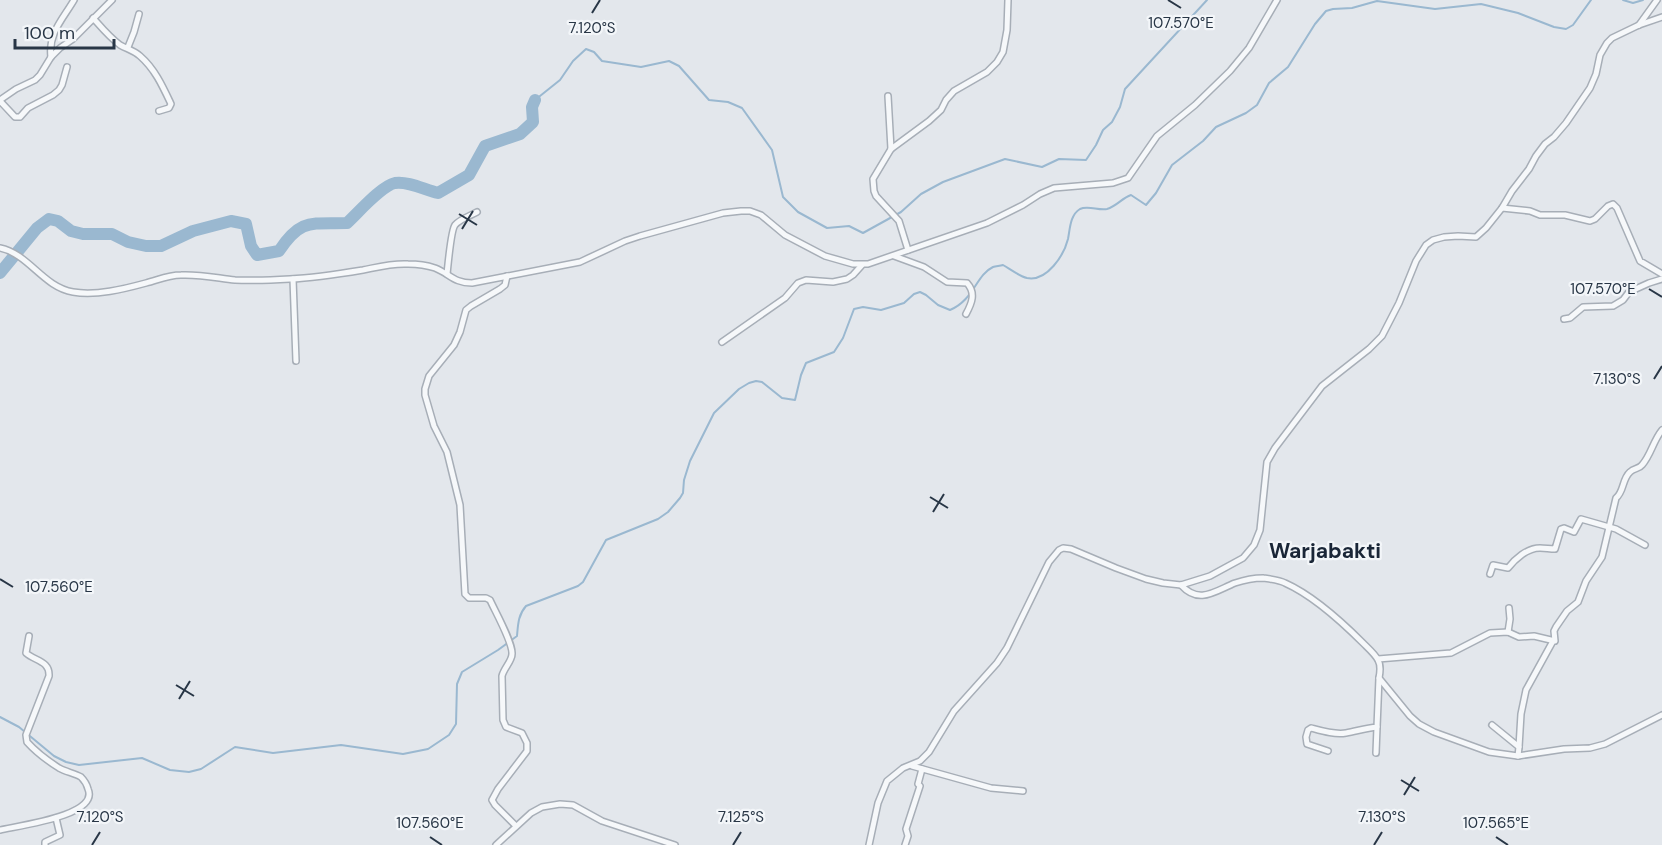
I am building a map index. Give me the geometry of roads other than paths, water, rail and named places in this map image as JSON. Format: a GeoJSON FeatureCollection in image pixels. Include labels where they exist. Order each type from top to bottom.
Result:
{"type":"FeatureCollection","features":[{"type":"Feature","properties":{"kind":"street"},"geometry":{"type":"LineString","coordinates":[[51,57],[49,45],[54,32],[74,0]]}},
{"type":"Feature","properties":{"kind":"street"},"geometry":{"type":"LineString","coordinates":[[67,67],[63,85],[59,90],[28,108],[20,117],[15,117],[0,100],[16,88],[35,80],[51,57],[73,39],[112,0]]}},
{"type":"Feature","properties":{"kind":"street"},"geometry":{"type":"LineString","coordinates":[[908,250],[899,221],[876,196],[873,179],[891,149],[941,110],[954,91],[987,72],[997,62],[1003,52],[1007,30],[1008,0]]}},
{"type":"Feature","properties":{"kind":"street"},"geometry":{"type":"LineString","coordinates":[[0,248],[10,250],[50,281],[74,292],[123,288],[178,275],[193,274],[255,281],[293,279],[405,264],[428,266],[459,282],[472,283],[580,262],[640,236],[723,213],[750,211],[761,215],[785,235],[805,247],[825,256],[862,264],[894,256],[987,223],[1054,188],[1113,183],[1128,178],[1157,136],[1195,105],[1230,71],[1249,48],[1277,0]]}},
{"type":"Feature","properties":{"kind":"street"},"geometry":{"type":"LineString","coordinates":[[1640,25],[1657,0]]}},
{"type":"Feature","properties":{"kind":"street"},"geometry":{"type":"LineString","coordinates":[[128,47],[139,14]]}},
{"type":"Feature","properties":{"kind":"street"},"geometry":{"type":"LineString","coordinates":[[868,845],[878,803],[886,784],[903,768],[920,761],[929,752],[954,711],[1002,656],[1049,562],[1059,550],[1071,549],[1146,579],[1180,585],[1210,576],[1243,558],[1254,545],[1262,522],[1267,462],[1275,448],[1322,386],[1382,336],[1422,249],[1430,242],[1444,237],[1478,236],[1503,208],[1536,156],[1545,144],[1561,130],[1590,88],[1600,55],[1607,43],[1612,38],[1662,17]]}},
{"type":"Feature","properties":{"kind":"street"},"geometry":{"type":"LineString","coordinates":[[93,18],[117,42],[144,59],[159,80],[171,104],[169,108],[159,111]]}},
{"type":"Feature","properties":{"kind":"street"},"geometry":{"type":"LineString","coordinates":[[888,96],[891,149]]}},
{"type":"Feature","properties":{"kind":"street"},"geometry":{"type":"LineString","coordinates":[[1503,208],[1530,211],[1540,215],[1565,215],[1590,221],[1613,204],[1617,208],[1640,261],[1662,274]]}},
{"type":"Feature","properties":{"kind":"street"},"geometry":{"type":"LineString","coordinates":[[447,274],[454,226],[457,222],[477,213]]}},
{"type":"Feature","properties":{"kind":"street"},"geometry":{"type":"LineString","coordinates":[[894,256],[924,267],[947,282],[965,282],[969,285],[972,296],[966,314]]}},
{"type":"Feature","properties":{"kind":"street"},"geometry":{"type":"LineString","coordinates":[[722,342],[785,298],[798,283],[806,280],[833,282],[847,279],[854,275],[862,264]]}},
{"type":"Feature","properties":{"kind":"street"},"geometry":{"type":"LineString","coordinates":[[507,276],[503,287],[466,310],[454,345],[429,376],[425,395],[434,426],[447,452],[460,505],[465,594],[469,598],[489,599],[511,648],[512,655],[502,676],[503,720],[506,727],[522,734],[526,739],[527,751],[492,800],[516,826]]}},
{"type":"Feature","properties":{"kind":"street"},"geometry":{"type":"LineString","coordinates":[[293,279],[297,361]]}},
{"type":"Feature","properties":{"kind":"street"},"geometry":{"type":"LineString","coordinates":[[1564,319],[1570,318],[1583,307],[1613,306],[1623,300],[1629,292],[1662,279]]}},
{"type":"Feature","properties":{"kind":"street"},"geometry":{"type":"LineString","coordinates":[[1518,756],[1521,714],[1532,677],[1552,641],[1556,640],[1554,631],[1556,627],[1567,611],[1578,602],[1586,581],[1602,557],[1614,502],[1621,494],[1622,486],[1631,471],[1640,468],[1643,464],[1662,430]]}},
{"type":"Feature","properties":{"kind":"street"},"geometry":{"type":"LineString","coordinates":[[1490,574],[1493,566],[1508,568],[1530,550],[1555,549],[1561,529],[1574,532],[1581,520],[1610,527],[1646,546]]}},
{"type":"Feature","properties":{"kind":"street"},"geometry":{"type":"LineString","coordinates":[[1180,585],[1191,594],[1200,595],[1211,594],[1251,579],[1265,578],[1285,583],[1338,619],[1378,659],[1376,753]]}},
{"type":"Feature","properties":{"kind":"street"},"geometry":{"type":"LineString","coordinates":[[1508,632],[1509,608]]}},
{"type":"Feature","properties":{"kind":"street"},"geometry":{"type":"LineString","coordinates":[[1378,659],[1451,653],[1490,633],[1508,632],[1552,641]]}},
{"type":"Feature","properties":{"kind":"street"},"geometry":{"type":"LineString","coordinates":[[0,830],[40,823],[66,815],[80,807],[90,794],[81,777],[58,767],[27,742],[26,735],[49,673],[46,664],[26,653],[29,636]]}},
{"type":"Feature","properties":{"kind":"street"},"geometry":{"type":"LineString","coordinates":[[1379,678],[1414,721],[1425,728],[1489,752],[1518,756],[1598,746],[1662,716]]}},
{"type":"Feature","properties":{"kind":"street"},"geometry":{"type":"LineString","coordinates":[[1492,725],[1519,747]]}},
{"type":"Feature","properties":{"kind":"street"},"geometry":{"type":"LineString","coordinates":[[1328,751],[1307,744],[1306,737],[1309,729],[1334,734],[1377,727]]}},
{"type":"Feature","properties":{"kind":"street"},"geometry":{"type":"LineString","coordinates":[[910,766],[991,788],[1023,791]]}},
{"type":"Feature","properties":{"kind":"street"},"geometry":{"type":"LineString","coordinates":[[905,845],[908,836],[906,829],[920,786],[918,784],[922,769]]}},
{"type":"Feature","properties":{"kind":"street"},"geometry":{"type":"LineString","coordinates":[[496,845],[531,813],[555,804],[567,804],[602,821],[671,844]]}},
{"type":"Feature","properties":{"kind":"street"},"geometry":{"type":"LineString","coordinates":[[45,845],[45,842],[60,835],[56,818]]}},
{"type":"Feature","properties":{"kind":"waterway"},"geometry":{"type":"LineString","coordinates":[[535,100],[560,80],[573,61],[586,49],[594,52],[602,61],[641,67],[669,61],[679,66],[709,100],[728,102],[742,108],[772,150],[783,197],[798,212],[827,228],[849,226],[863,233],[901,212],[921,194],[943,182],[1005,159],[1042,167],[1059,159],[1086,160],[1103,130],[1112,122],[1120,107],[1125,89],[1207,0]]}},
{"type":"Feature","properties":{"kind":"waterway"},"geometry":{"type":"LineString","coordinates":[[0,717],[19,727],[54,756],[79,765],[142,758],[170,770],[189,772],[201,769],[235,747],[273,753],[341,745],[403,754],[428,749],[449,735],[456,724],[457,684],[462,672],[517,636],[520,617],[526,606],[583,582],[606,540],[658,519],[668,512],[683,493],[684,480],[690,461],[714,413],[739,389],[749,383],[762,382],[782,398],[795,400],[806,363],[834,352],[843,338],[854,309],[863,307],[881,310],[904,303],[920,292],[938,305],[950,310],[958,306],[970,294],[982,276],[993,267],[1003,265],[1027,278],[1034,278],[1048,272],[1063,252],[1072,218],[1080,209],[1107,209],[1131,195],[1146,205],[1156,193],[1172,165],[1203,141],[1216,127],[1246,113],[1257,105],[1269,83],[1288,67],[1315,24],[1326,11],[1352,8],[1377,1],[1435,9],[1481,4],[1518,13],[1554,27],[1566,29],[1573,25],[1591,0]]}},
{"type":"Feature","properties":{"kind":"waterway"},"geometry":{"type":"LineString","coordinates":[[1623,0],[1633,3],[1643,0]]}},
{"type":"Feature","properties":{"kind":"waterway"},"geometry":{"type":"LineString","coordinates":[[0,273],[37,228],[49,219],[58,221],[71,231],[83,234],[112,234],[128,242],[146,246],[161,246],[193,231],[231,221],[246,224],[251,246],[257,255],[279,251],[294,233],[308,225],[347,223],[389,185],[406,183],[438,193],[469,175],[485,146],[520,134],[533,122],[532,107],[535,100]]}},
{"type":"Feature","properties":{"kind":"district","name":"Warjabakti"},"geometry":{"type":"Point","coordinates":[1325,551]}}]}
